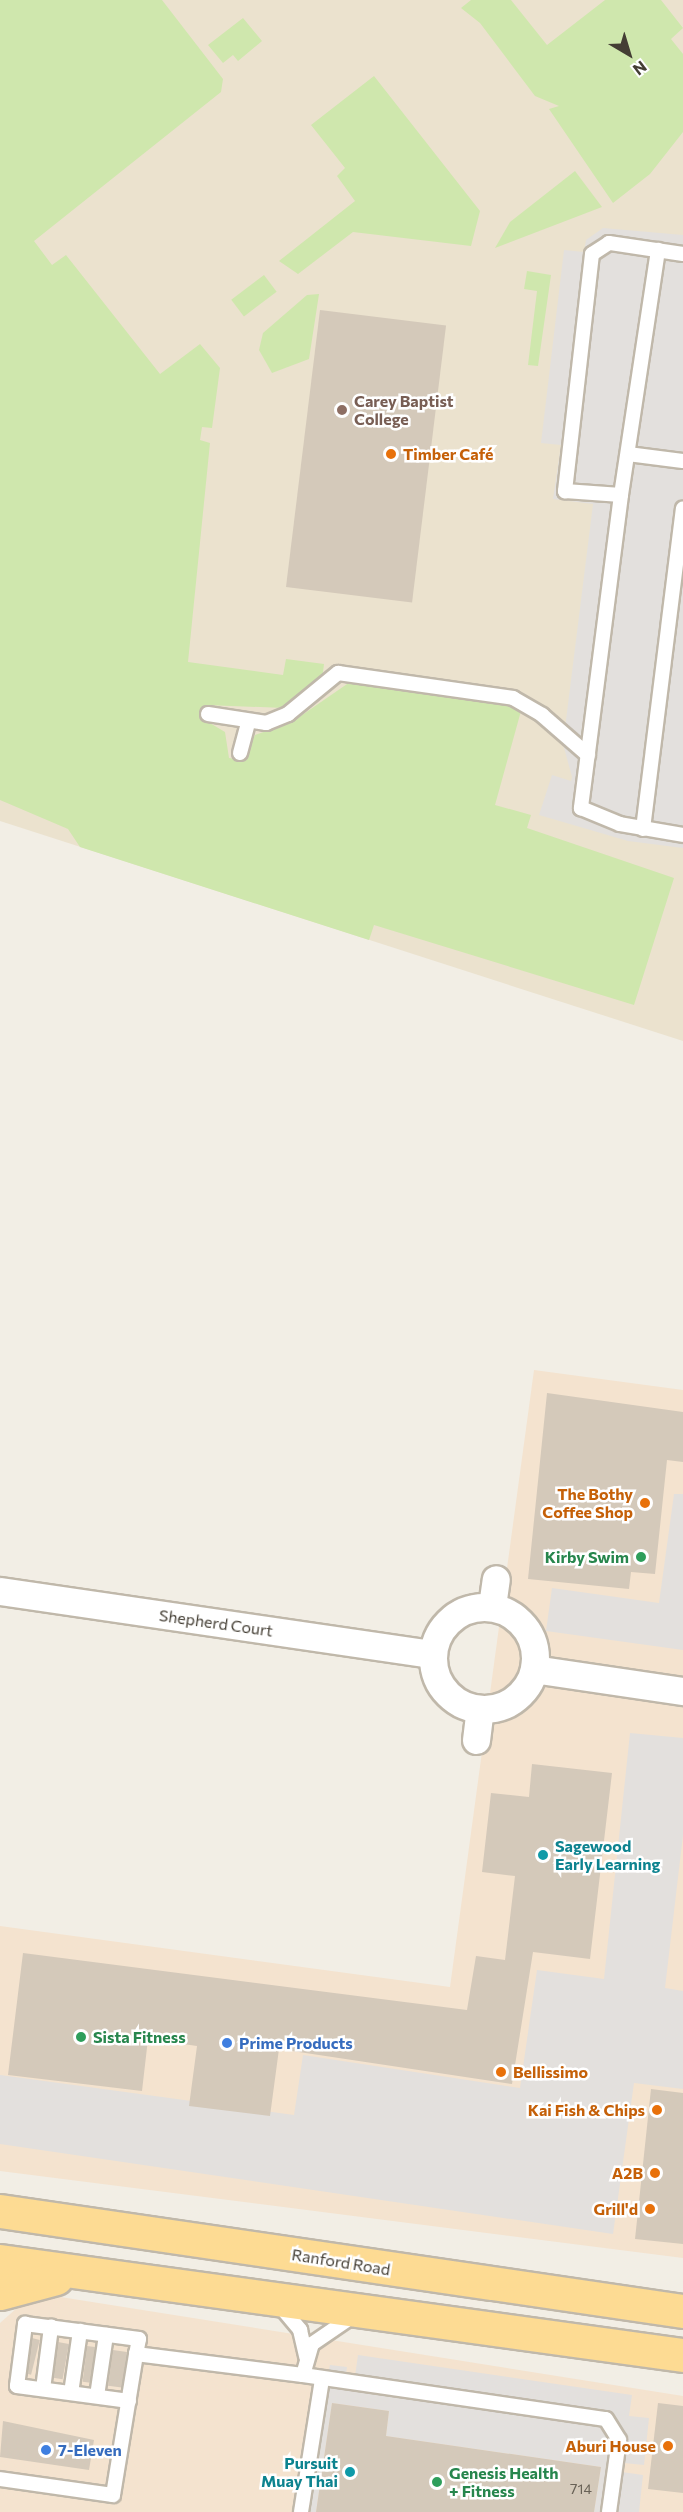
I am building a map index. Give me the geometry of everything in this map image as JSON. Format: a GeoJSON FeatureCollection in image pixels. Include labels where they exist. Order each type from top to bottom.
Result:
{"type":"FeatureCollection","features":[{"type":"Feature","properties":{"kind":"main road","name":"Ranford Road"},"geometry":{"type":"LineString","coordinates":[[0,2211],[683,2312]]}},
{"type":"Feature","properties":{"kind":"main road"},"geometry":{"type":"LineString","coordinates":[[0,2261],[683,2355]]}},
{"type":"Feature","properties":{"kind":"main road"},"geometry":{"type":"LineString","coordinates":[[0,2293],[17,2284],[84,2273]]}},
{"type":"Feature","properties":{"kind":"street"},"geometry":{"type":"LineString","coordinates":[[492,1606],[496,1579]]}},
{"type":"Feature","properties":{"kind":"street","name":"Shepherd Court"},"geometry":{"type":"LineString","coordinates":[[0,1591],[432,1654]]}},
{"type":"Feature","properties":{"kind":"street"},"geometry":{"type":"LineString","coordinates":[[492,1606],[526,1628],[536,1652],[534,1669],[517,1697],[480,1708],[453,1699],[441,1687],[432,1654],[436,1638],[458,1613],[492,1606]]}},
{"type":"Feature","properties":{"kind":"street"},"geometry":{"type":"LineString","coordinates":[[534,1669],[682,1686]]}},
{"type":"Feature","properties":{"kind":"street"},"geometry":{"type":"LineString","coordinates":[[476,1740],[480,1708]]}},
{"type":"Feature","properties":{"kind":"lane"},"geometry":{"type":"LineString","coordinates":[[621,495],[565,491],[592,254],[609,243],[683,254]]}},
{"type":"Feature","properties":{"kind":"lane"},"geometry":{"type":"LineString","coordinates":[[658,250],[621,495],[581,808],[643,829],[683,835]]}},
{"type":"Feature","properties":{"kind":"lane"},"geometry":{"type":"LineString","coordinates":[[628,454],[683,461]]}},
{"type":"Feature","properties":{"kind":"lane"},"geometry":{"type":"LineString","coordinates":[[643,829],[683,507]]}},
{"type":"Feature","properties":{"kind":"lane"},"geometry":{"type":"LineString","coordinates":[[208,714],[248,724],[288,714],[338,673],[513,698],[542,715],[588,755]]}},
{"type":"Feature","properties":{"kind":"lane"},"geometry":{"type":"LineString","coordinates":[[240,753],[248,724]]}},
{"type":"Feature","properties":{"kind":"lane"},"geometry":{"type":"LineString","coordinates":[[266,2298],[293,2318],[306,2360]]}},
{"type":"Feature","properties":{"kind":"lane"},"geometry":{"type":"LineString","coordinates":[[303,2375],[312,2343],[329,2329],[369,2312]]}},
{"type":"Feature","properties":{"kind":"lane"},"geometry":{"type":"LineString","coordinates":[[0,2479],[113,2495],[129,2401],[136,2354],[139,2339],[25,2324],[16,2386],[129,2401]]}},
{"type":"Feature","properties":{"kind":"lane"},"geometry":{"type":"LineString","coordinates":[[43,2389],[51,2327]]}},
{"type":"Feature","properties":{"kind":"lane"},"geometry":{"type":"LineString","coordinates":[[72,2393],[80,2331]]}},
{"type":"Feature","properties":{"kind":"lane"},"geometry":{"type":"LineString","coordinates":[[97,2396],[106,2335]]}},
{"type":"Feature","properties":{"kind":"lane"},"geometry":{"type":"LineString","coordinates":[[136,2354],[303,2375],[606,2419],[619,2440],[609,2512]]}},
{"type":"Feature","properties":{"kind":"lane"},"geometry":{"type":"LineString","coordinates":[[301,2512],[322,2379]]}},
{"type":"Feature","properties":{"kind":"shaded area","name":"Carey Baptist College"},"geometry":{"type":"Polygon","coordinates":[[[0,0],[683,0],[683,1041],[0,821],[0,0]]]}},
{"type":"Feature","properties":{"kind":"shaded area"},"geometry":{"type":"Polygon","coordinates":[[[603,228],[683,235],[683,848],[628,841],[539,815],[552,775],[571,781],[572,777],[563,744],[593,504],[553,499],[561,445],[541,443],[564,250],[584,252],[586,240],[603,228]]]}},
{"type":"Feature","properties":{"kind":"shaded area"},"geometry":{"type":"Polygon","coordinates":[[[534,1370],[683,1390],[683,2258],[0,2171],[0,1926],[450,1987],[534,1370]]]}},
{"type":"Feature","properties":{"kind":"shaded area"},"geometry":{"type":"Polygon","coordinates":[[[674,1494],[683,1494],[683,1650],[546,1631],[552,1588],[659,1603],[674,1494]]]}},
{"type":"Feature","properties":{"kind":"shaded area"},"geometry":{"type":"Polygon","coordinates":[[[630,1733],[683,1738],[683,1835],[665,1988],[683,1991],[683,2089],[634,2083],[613,2234],[0,2144],[0,2075],[294,2115],[303,2055],[520,2088],[537,1970],[604,1979],[630,1733]]]}},
{"type":"Feature","properties":{"kind":"shaded area"},"geometry":{"type":"Polygon","coordinates":[[[48,2295],[683,2396],[683,2512],[0,2512],[0,2323],[18,2307],[48,2295]]]}},
{"type":"Feature","properties":{"kind":"shaded area"},"geometry":{"type":"Polygon","coordinates":[[[358,2355],[632,2395],[629,2416],[649,2418],[644,2465],[624,2463],[622,2472],[643,2475],[639,2512],[594,2512],[601,2467],[386,2436],[389,2411],[332,2403],[316,2512],[298,2512],[330,2365],[347,2367],[346,2375],[355,2376],[358,2355]]]}},
{"type":"Feature","properties":{"kind":"green space"},"geometry":{"type":"Polygon","coordinates":[[[0,0],[162,0],[223,79],[221,92],[34,241],[52,265],[66,255],[160,374],[200,344],[220,368],[212,428],[202,427],[200,440],[210,443],[188,662],[283,675],[286,659],[324,664],[322,680],[285,708],[206,705],[203,719],[225,732],[229,758],[243,760],[255,735],[292,722],[350,682],[512,704],[521,711],[495,805],[531,815],[527,828],[674,878],[634,1005],[374,925],[369,940],[80,847],[68,829],[0,800],[0,0]]]}},
{"type":"Feature","properties":{"kind":"green space"},"geometry":{"type":"Polygon","coordinates":[[[471,0],[511,0],[547,45],[605,0],[661,0],[683,28],[671,39],[683,54],[683,132],[650,174],[613,203],[549,109],[559,106],[535,96],[480,23],[461,8],[471,0]]]}},
{"type":"Feature","properties":{"kind":"green space"},"geometry":{"type":"Polygon","coordinates":[[[243,18],[262,41],[238,61],[233,55],[223,63],[208,45],[243,18]]]}},
{"type":"Feature","properties":{"kind":"green space"},"geometry":{"type":"Polygon","coordinates":[[[374,76],[480,211],[471,246],[353,232],[298,274],[279,261],[355,201],[337,176],[345,168],[311,125],[374,76]]]}},
{"type":"Feature","properties":{"kind":"green space"},"geometry":{"type":"Polygon","coordinates":[[[575,171],[602,207],[495,248],[510,222],[575,171]]]}},
{"type":"Feature","properties":{"kind":"green space"},"geometry":{"type":"Polygon","coordinates":[[[527,271],[551,275],[538,366],[528,365],[537,291],[524,289],[527,271]]]}},
{"type":"Feature","properties":{"kind":"green space"},"geometry":{"type":"Polygon","coordinates":[[[264,275],[277,292],[244,316],[231,300],[264,275]]]}},
{"type":"Feature","properties":{"kind":"green space"},"geometry":{"type":"Polygon","coordinates":[[[319,294],[309,359],[272,373],[259,350],[263,333],[307,295],[319,294]]]}},
{"type":"Feature","properties":{"kind":"building"},"geometry":{"type":"Polygon","coordinates":[[[320,310],[446,325],[412,602],[286,587],[320,310]]]}},
{"type":"Feature","properties":{"kind":"building"},"geometry":{"type":"Polygon","coordinates":[[[547,1393],[683,1412],[683,1462],[667,1460],[655,1574],[631,1572],[629,1589],[528,1579],[547,1393]]]}},
{"type":"Feature","properties":{"kind":"building"},"geometry":{"type":"Polygon","coordinates":[[[532,1764],[612,1773],[590,1959],[533,1952],[512,2084],[279,2049],[270,2116],[189,2106],[197,2046],[148,2039],[142,2091],[8,2075],[23,1953],[467,2010],[476,1956],[505,1960],[515,1876],[482,1872],[491,1793],[529,1797],[532,1764]]]}},
{"type":"Feature","properties":{"kind":"building"},"geometry":{"type":"Polygon","coordinates":[[[651,2089],[683,2093],[683,2244],[635,2239],[651,2089]]]}},
{"type":"Feature","properties":{"kind":"building"},"geometry":{"type":"Polygon","coordinates":[[[32,2338],[40,2340],[31,2375],[23,2373],[32,2338]]]}},
{"type":"Feature","properties":{"kind":"building"},"geometry":{"type":"Polygon","coordinates":[[[58,2342],[69,2344],[63,2379],[52,2377],[58,2342]]]}},
{"type":"Feature","properties":{"kind":"building"},"geometry":{"type":"Polygon","coordinates":[[[87,2346],[95,2347],[91,2383],[83,2382],[87,2346]]]}},
{"type":"Feature","properties":{"kind":"building"},"geometry":{"type":"Polygon","coordinates":[[[113,2350],[127,2352],[122,2388],[108,2386],[113,2350]]]}},
{"type":"Feature","properties":{"kind":"building"},"geometry":{"type":"Polygon","coordinates":[[[332,2403],[389,2411],[386,2436],[601,2467],[594,2512],[316,2512],[332,2403]]]}},
{"type":"Feature","properties":{"kind":"building","name":"Aburi House"},"geometry":{"type":"Polygon","coordinates":[[[658,2403],[683,2406],[683,2493],[648,2489],[658,2403]]]}},
{"type":"Feature","properties":{"kind":"building","name":"7-Eleven"},"geometry":{"type":"Polygon","coordinates":[[[3,2421],[94,2440],[89,2470],[0,2457],[3,2421]]]}},
{"type":"Feature","properties":{"kind":"place","name":"Carey Baptist College"},"geometry":{"type":"Point","coordinates":[342,410]}},
{"type":"Feature","properties":{"kind":"place","name":"Timber Café"},"geometry":{"type":"Point","coordinates":[391,454]}},
{"type":"Feature","properties":{"kind":"place","name":"The Bothy Coffee Shop"},"geometry":{"type":"Point","coordinates":[645,1503]}},
{"type":"Feature","properties":{"kind":"place","name":"Kirby Swim"},"geometry":{"type":"Point","coordinates":[641,1557]}},
{"type":"Feature","properties":{"kind":"place","name":"Sagewood Early Learning"},"geometry":{"type":"Point","coordinates":[543,1855]}},
{"type":"Feature","properties":{"kind":"place","name":"Sista Fitness"},"geometry":{"type":"Point","coordinates":[81,2037]}},
{"type":"Feature","properties":{"kind":"place","name":"Prime Products"},"geometry":{"type":"Point","coordinates":[227,2043]}},
{"type":"Feature","properties":{"kind":"place","name":"Bellissimo"},"geometry":{"type":"Point","coordinates":[501,2072]}},
{"type":"Feature","properties":{"kind":"place","name":"Kai Fish & Chips"},"geometry":{"type":"Point","coordinates":[657,2110]}},
{"type":"Feature","properties":{"kind":"place","name":"A2B"},"geometry":{"type":"Point","coordinates":[655,2173]}},
{"type":"Feature","properties":{"kind":"place","name":"Grill'd"},"geometry":{"type":"Point","coordinates":[650,2209]}},
{"type":"Feature","properties":{"kind":"place","name":"Aburi House"},"geometry":{"type":"Point","coordinates":[668,2446]}},
{"type":"Feature","properties":{"kind":"place","name":"7-Eleven"},"geometry":{"type":"Point","coordinates":[46,2450]}},
{"type":"Feature","properties":{"kind":"place","name":"Pursuit Muay Thai"},"geometry":{"type":"Point","coordinates":[350,2472]}},
{"type":"Feature","properties":{"kind":"place","name":"Genesis Health + Fitness"},"geometry":{"type":"Point","coordinates":[437,2482]}}]}
